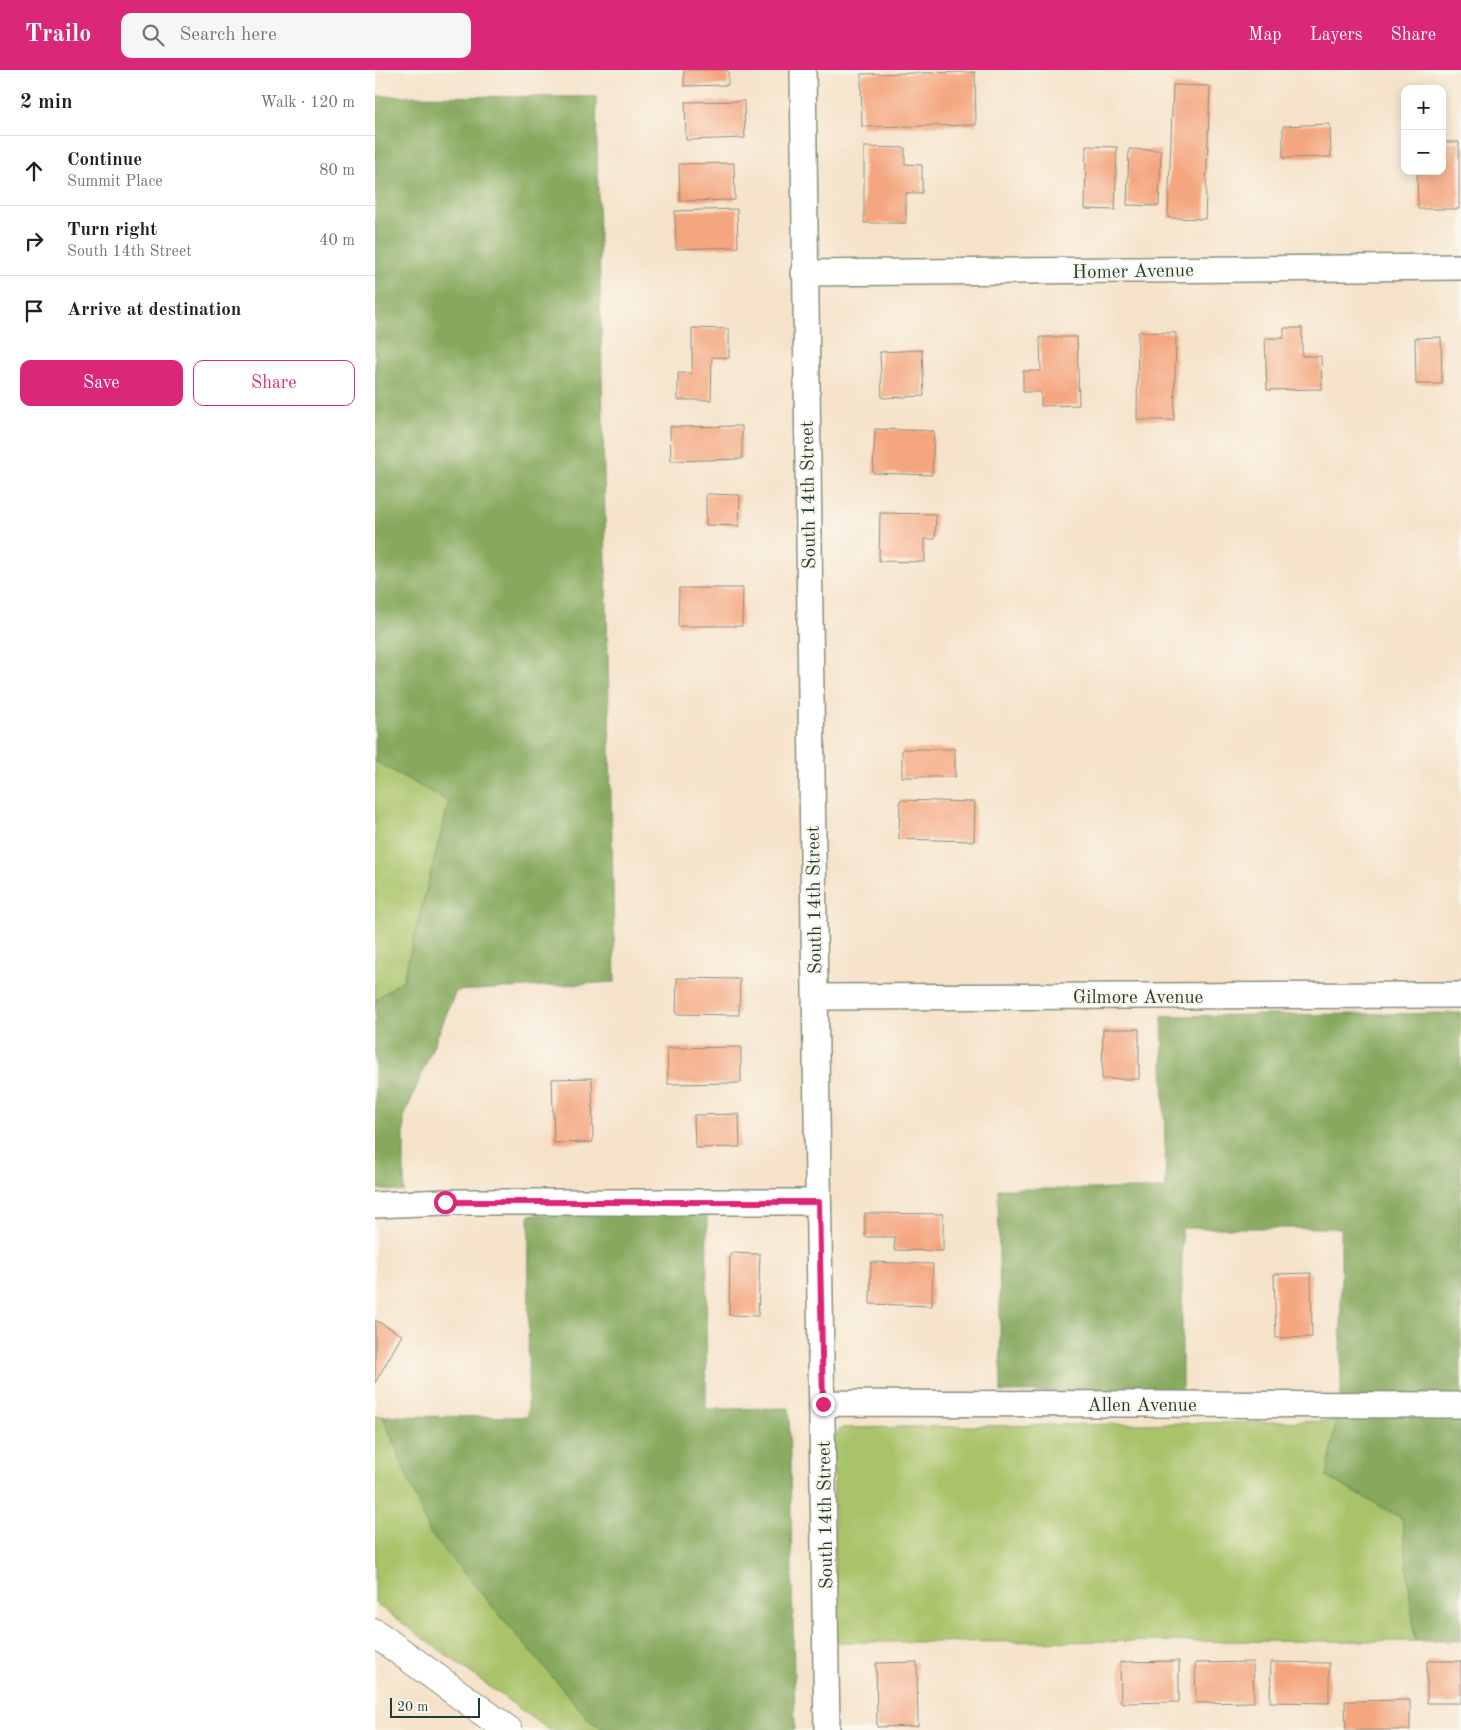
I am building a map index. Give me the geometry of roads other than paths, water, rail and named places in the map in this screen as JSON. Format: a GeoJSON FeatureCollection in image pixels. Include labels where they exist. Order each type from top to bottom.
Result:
{"type":"FeatureCollection","features":[{"type":"Feature","properties":{"kind":"highway"},"geometry":{"type":"LineString","coordinates":[[375,1633],[508,1730]]}},
{"type":"Feature","properties":{"kind":"street","name":"South 14th Street"},"geometry":{"type":"LineString","coordinates":[[803,70],[804,272],[827,1730]]}},
{"type":"Feature","properties":{"kind":"street","name":"Homer Avenue"},"geometry":{"type":"LineString","coordinates":[[804,272],[1461,266]]}},
{"type":"Feature","properties":{"kind":"street","name":"Gilmore Avenue"},"geometry":{"type":"LineString","coordinates":[[815,998],[1461,995]]}},
{"type":"Feature","properties":{"kind":"street"},"geometry":{"type":"LineString","coordinates":[[375,1205],[445,1202],[819,1202]]}},
{"type":"Feature","properties":{"kind":"street","name":"Allen Avenue"},"geometry":{"type":"LineString","coordinates":[[823,1404],[1461,1405]]}}]}
